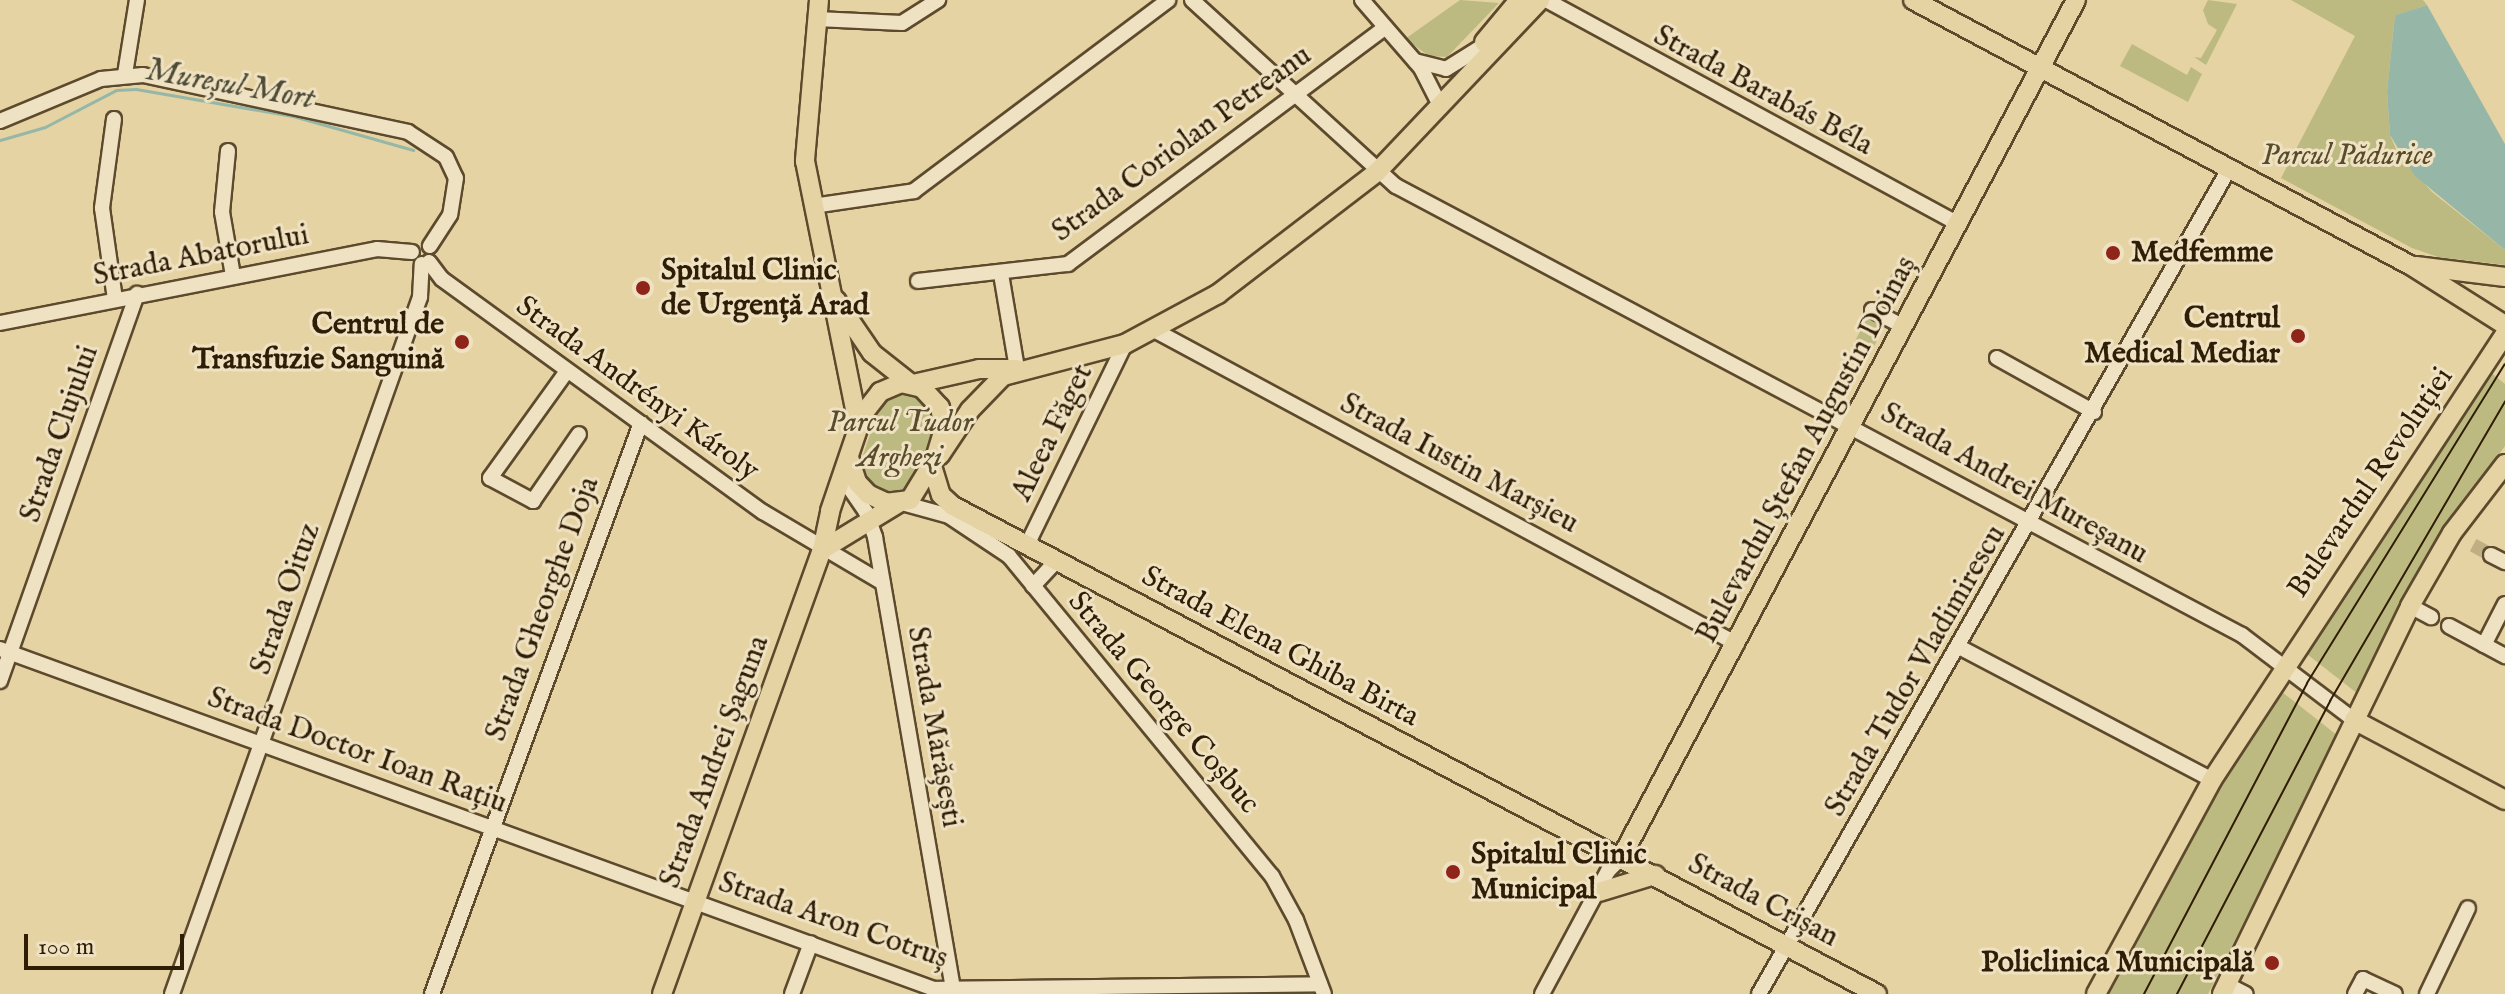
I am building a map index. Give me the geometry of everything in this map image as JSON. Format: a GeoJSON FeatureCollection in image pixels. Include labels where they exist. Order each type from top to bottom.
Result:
{"type":"FeatureCollection","features":[{"type":"Feature","properties":{"kind":"main road"},"geometry":{"type":"LineString","coordinates":[[1374,169],[1519,0]]}},
{"type":"Feature","properties":{"kind":"main road"},"geometry":{"type":"LineString","coordinates":[[901,503],[873,498],[863,489],[849,457],[858,425],[880,392],[979,369],[1017,369],[1125,344],[1156,331],[1218,294],[1374,169],[1543,0]]}},
{"type":"Feature","properties":{"kind":"main road"},"geometry":{"type":"LineString","coordinates":[[1913,0],[2410,265],[2505,325]]}},
{"type":"Feature","properties":{"kind":"main road","name":"Bulevardul Ștefan Augustin Doinaș"},"geometry":{"type":"LineString","coordinates":[[1621,858],[2076,0]]}},
{"type":"Feature","properties":{"kind":"main road"},"geometry":{"type":"LineString","coordinates":[[818,9],[804,146],[813,206],[834,297],[837,339],[858,425]]}},
{"type":"Feature","properties":{"kind":"main road"},"geometry":{"type":"LineString","coordinates":[[2410,265],[2505,277]]}},
{"type":"Feature","properties":{"kind":"main road"},"geometry":{"type":"LineString","coordinates":[[834,297],[872,353],[933,399],[943,417],[934,463]]}},
{"type":"Feature","properties":{"kind":"main road","name":"Bulevardul Revoluției"},"geometry":{"type":"LineString","coordinates":[[2096,994],[2212,780],[2285,664],[2505,334]]}},
{"type":"Feature","properties":{"kind":"main road"},"geometry":{"type":"LineString","coordinates":[[822,550],[917,494],[934,463],[988,388],[1017,369]]}},
{"type":"Feature","properties":{"kind":"main road","name":"Strada Andrei Șaguna"},"geometry":{"type":"LineString","coordinates":[[662,994],[822,550],[849,457]]}},
{"type":"Feature","properties":{"kind":"main road","name":"Strada Elena Ghiba Birta"},"geometry":{"type":"LineString","coordinates":[[934,463],[949,503],[1621,858]]}},
{"type":"Feature","properties":{"kind":"main road"},"geometry":{"type":"LineString","coordinates":[[2224,989],[2410,606],[2460,522],[2505,464]]}},
{"type":"Feature","properties":{"kind":"main road"},"geometry":{"type":"LineString","coordinates":[[2354,720],[2505,800]]}},
{"type":"Feature","properties":{"kind":"main road","name":"Strada Crișan"},"geometry":{"type":"LineString","coordinates":[[1621,858],[1877,994]]}},
{"type":"Feature","properties":{"kind":"main road"},"geometry":{"type":"LineString","coordinates":[[1599,892],[1655,875]]}},
{"type":"Feature","properties":{"kind":"street"},"geometry":{"type":"LineString","coordinates":[[125,74],[137,0]]}},
{"type":"Feature","properties":{"kind":"street"},"geometry":{"type":"LineString","coordinates":[[818,9],[902,23],[938,0]]}},
{"type":"Feature","properties":{"kind":"street"},"geometry":{"type":"LineString","coordinates":[[813,206],[914,191],[1168,0]]}},
{"type":"Feature","properties":{"kind":"street","name":"Strada Andrei Mureșanu"},"geometry":{"type":"LineString","coordinates":[[1192,0],[1374,169],[1612,302],[1852,425],[2242,635],[2285,664]]}},
{"type":"Feature","properties":{"kind":"street"},"geometry":{"type":"LineString","coordinates":[[1362,0],[1383,29],[1415,61],[1436,98]]}},
{"type":"Feature","properties":{"kind":"street","name":"Strada Barabás Béla"},"geometry":{"type":"LineString","coordinates":[[1543,0],[1958,224]]}},
{"type":"Feature","properties":{"kind":"street","name":"Strada Coriolan Petreanu"},"geometry":{"type":"LineString","coordinates":[[918,281],[1001,274],[1074,260],[1383,29]]}},
{"type":"Feature","properties":{"kind":"street"},"geometry":{"type":"LineString","coordinates":[[1415,61],[1446,69],[1480,48]]}},
{"type":"Feature","properties":{"kind":"street"},"geometry":{"type":"LineString","coordinates":[[0,121],[125,74],[163,77],[420,137],[446,157],[456,178],[450,215],[427,257]]}},
{"type":"Feature","properties":{"kind":"street"},"geometry":{"type":"LineString","coordinates":[[114,119],[102,208],[115,299]]}},
{"type":"Feature","properties":{"kind":"street"},"geometry":{"type":"LineString","coordinates":[[228,151],[222,212],[233,276]]}},
{"type":"Feature","properties":{"kind":"street","name":"Strada Tudor Vladimirescu"},"geometry":{"type":"LineString","coordinates":[[1759,994],[1784,944],[1961,648],[2229,169]]}},
{"type":"Feature","properties":{"kind":"street","name":"Strada Abatorului"},"geometry":{"type":"LineString","coordinates":[[0,323],[377,249],[412,252],[418,244],[427,257]]}},
{"type":"Feature","properties":{"kind":"street","name":"Strada Andrényi Károly"},"geometry":{"type":"LineString","coordinates":[[427,257],[442,279],[822,550]]}},
{"type":"Feature","properties":{"kind":"street","name":"Strada Oituz"},"geometry":{"type":"LineString","coordinates":[[172,994],[420,297],[427,257]]}},
{"type":"Feature","properties":{"kind":"street"},"geometry":{"type":"LineString","coordinates":[[1001,274],[1017,369]]}},
{"type":"Feature","properties":{"kind":"street","name":"Strada Clujului"},"geometry":{"type":"LineString","coordinates":[[0,681],[5,651],[137,294]]}},
{"type":"Feature","properties":{"kind":"street"},"geometry":{"type":"LineString","coordinates":[[1872,310],[1904,327]]}},
{"type":"Feature","properties":{"kind":"street","name":"Strada Iustin Marșieu"},"geometry":{"type":"LineString","coordinates":[[1156,331],[1737,644]]}},
{"type":"Feature","properties":{"kind":"street","name":"Aleea Făget"},"geometry":{"type":"LineString","coordinates":[[1027,545],[1125,344]]}},
{"type":"Feature","properties":{"kind":"street"},"geometry":{"type":"LineString","coordinates":[[1997,358],[2094,412]]}},
{"type":"Feature","properties":{"kind":"street"},"geometry":{"type":"LineString","coordinates":[[567,371],[490,478],[533,501],[579,434]]}},
{"type":"Feature","properties":{"kind":"street","name":"Strada Gheorghe Doja"},"geometry":{"type":"LineString","coordinates":[[432,994],[641,423]]}},
{"type":"Feature","properties":{"kind":"street","name":"Strada Mărășești"},"geometry":{"type":"LineString","coordinates":[[842,477],[869,520],[883,583],[954,992]]}},
{"type":"Feature","properties":{"kind":"street","name":"Strada George Coșbuc"},"geometry":{"type":"LineString","coordinates":[[901,503],[939,512],[996,545],[1033,586],[1272,876],[1322,989]]}},
{"type":"Feature","properties":{"kind":"street"},"geometry":{"type":"LineString","coordinates":[[822,550],[883,583]]}},
{"type":"Feature","properties":{"kind":"street"},"geometry":{"type":"LineString","coordinates":[[1033,586],[1056,561]]}},
{"type":"Feature","properties":{"kind":"street"},"geometry":{"type":"LineString","coordinates":[[2484,645],[2505,604]]}},
{"type":"Feature","properties":{"kind":"street"},"geometry":{"type":"LineString","coordinates":[[2410,606],[2431,617]]}},
{"type":"Feature","properties":{"kind":"street"},"geometry":{"type":"LineString","coordinates":[[2449,626],[2505,656]]}},
{"type":"Feature","properties":{"kind":"street"},"geometry":{"type":"LineString","coordinates":[[1961,648],[2212,780]]}},
{"type":"Feature","properties":{"kind":"street","name":"Strada Doctor Ioan Rațiu"},"geometry":{"type":"LineString","coordinates":[[5,651],[696,901]]}},
{"type":"Feature","properties":{"kind":"street"},"geometry":{"type":"LineString","coordinates":[[2285,664],[2354,720]]}},
{"type":"Feature","properties":{"kind":"street"},"geometry":{"type":"LineString","coordinates":[[1542,994],[1621,858]]}},
{"type":"Feature","properties":{"kind":"street","name":"Strada Aron Cotruș"},"geometry":{"type":"LineString","coordinates":[[696,901],[928,987],[954,992],[1322,989]]}},
{"type":"Feature","properties":{"kind":"street"},"geometry":{"type":"LineString","coordinates":[[2427,994],[2468,908]]}},
{"type":"Feature","properties":{"kind":"street"},"geometry":{"type":"LineString","coordinates":[[792,994],[811,943]]}},
{"type":"Feature","properties":{"kind":"street"},"geometry":{"type":"LineString","coordinates":[[2355,994],[2363,979],[2395,994]]}},
{"type":"Feature","properties":{"kind":"street"},"geometry":{"type":"LineString","coordinates":[[2224,989],[2246,994]]}},
{"type":"Feature","properties":{"kind":"green space"},"geometry":{"type":"Polygon","coordinates":[[[1460,0],[1499,3],[1447,57],[1429,56],[1405,39],[1460,0]]]}},
{"type":"Feature","properties":{"kind":"green space"},"geometry":{"type":"Polygon","coordinates":[[[2208,0],[2237,4],[2206,65],[2194,57],[2201,58],[2217,30],[2208,24],[2203,10],[2208,0]]]}},
{"type":"Feature","properties":{"kind":"green space","name":"Parcul Pădurice"},"geometry":{"type":"Polygon","coordinates":[[[2291,0],[2423,0],[2427,5],[2397,15],[2394,24],[2387,92],[2390,135],[2398,154],[2432,192],[2505,250],[2505,265],[2438,257],[2412,248],[2281,178],[2355,36],[2291,0]]]}},
{"type":"Feature","properties":{"kind":"green space"},"geometry":{"type":"Polygon","coordinates":[[[2132,44],[2187,75],[2191,67],[2202,74],[2188,102],[2120,66],[2132,44]]]}},
{"type":"Feature","properties":{"kind":"green space"},"geometry":{"type":"Polygon","coordinates":[[[1892,273],[1908,281],[1890,314],[1874,306],[1892,273]]]}},
{"type":"Feature","properties":{"kind":"green space"},"geometry":{"type":"Polygon","coordinates":[[[1869,314],[1886,323],[1869,356],[1852,347],[1869,314]]]}},
{"type":"Feature","properties":{"kind":"green space"},"geometry":{"type":"Polygon","coordinates":[[[2489,371],[2505,384],[2505,446],[2453,515],[2358,694],[2303,651],[2489,371]]]}},
{"type":"Feature","properties":{"kind":"green space","name":"Parcul Tudor Arghezi"},"geometry":{"type":"Polygon","coordinates":[[[906,393],[929,404],[937,423],[930,449],[908,492],[889,496],[864,482],[860,464],[879,408],[886,399],[906,393]]]}},
{"type":"Feature","properties":{"kind":"green space"},"geometry":{"type":"Polygon","coordinates":[[[2277,688],[2338,736],[2208,994],[2104,994],[2213,789],[2277,688]]]}},
{"type":"Feature","properties":{"kind":"shaded area"},"geometry":{"type":"Polygon","coordinates":[[[2427,5],[2505,144],[2505,250],[2415,176],[2390,135],[2387,92],[2396,15],[2427,5]]]}},
{"type":"Feature","properties":{"kind":"waterway","name":"Mureșul Mort"},"geometry":{"type":"LineString","coordinates":[[0,140],[45,127],[116,90],[136,89],[293,116],[413,150]]}},
{"type":"Feature","properties":{"kind":"tunnel"},"geometry":{"type":"LineString","coordinates":[[2473,545],[2491,555]]}},
{"type":"Feature","properties":{"kind":"tram line"},"geometry":{"type":"LineString","coordinates":[[2144,994],[2307,683],[2505,364]]}},
{"type":"Feature","properties":{"kind":"tram line"},"geometry":{"type":"LineString","coordinates":[[2177,994],[2330,701],[2505,401]]}},
{"type":"Feature","properties":{"kind":"place","name":"Medfemme"},"geometry":{"type":"Point","coordinates":[2113,253]}},
{"type":"Feature","properties":{"kind":"place","name":"Spitalul Clinic de Urgență Arad"},"geometry":{"type":"Point","coordinates":[643,288]}},
{"type":"Feature","properties":{"kind":"place","name":"Centrul Medical Mediar"},"geometry":{"type":"Point","coordinates":[2298,336]}},
{"type":"Feature","properties":{"kind":"place","name":"Centrul de Transfuzie Sanguină"},"geometry":{"type":"Point","coordinates":[462,342]}},
{"type":"Feature","properties":{"kind":"place","name":"Spitalul Clinic Municipal"},"geometry":{"type":"Point","coordinates":[1453,872]}},
{"type":"Feature","properties":{"kind":"place","name":"Policlinica Municipală"},"geometry":{"type":"Point","coordinates":[2272,963]}}]}
